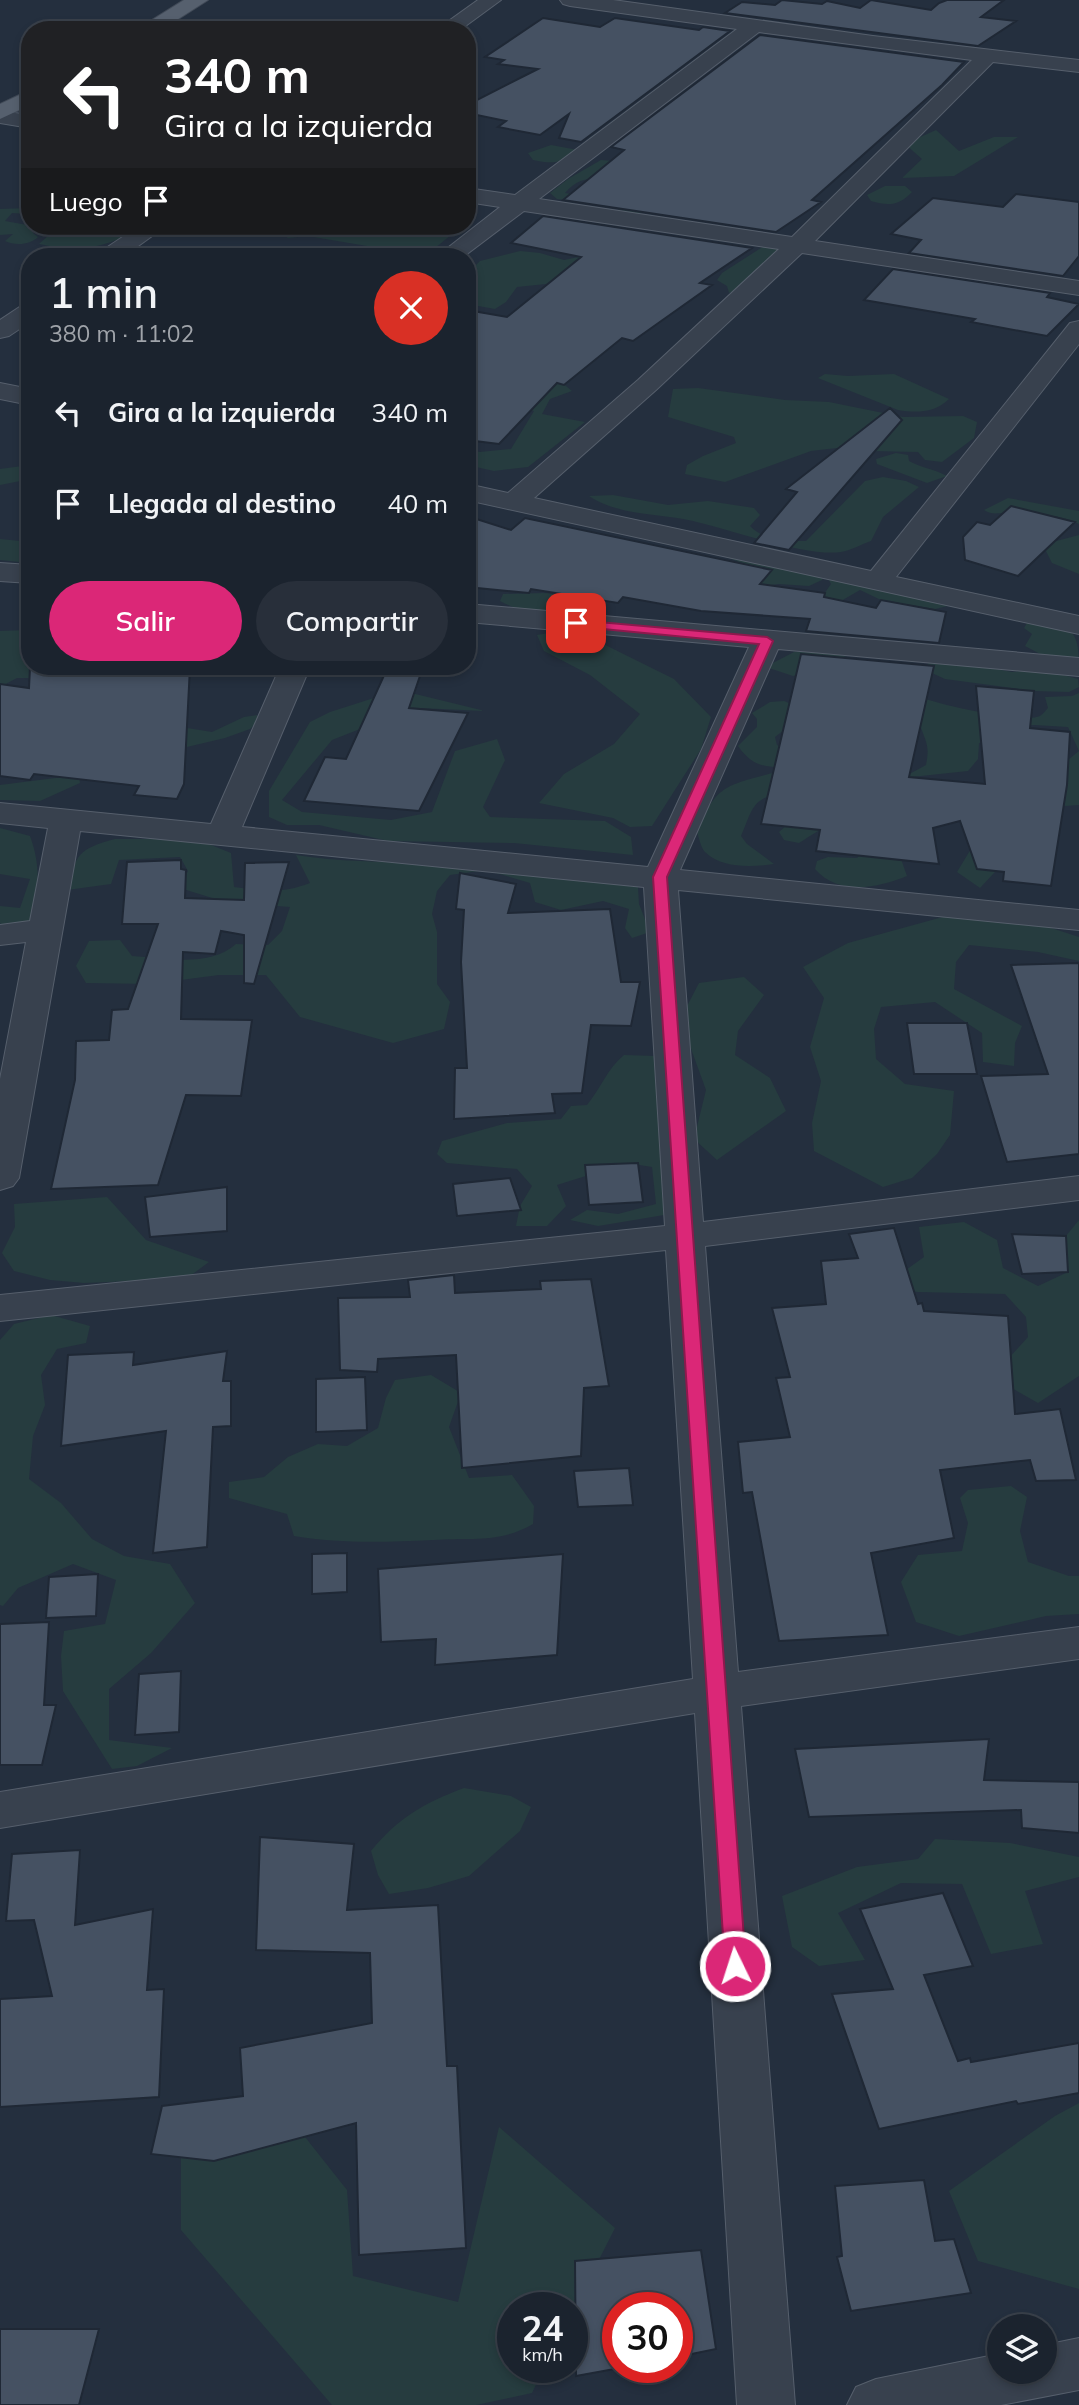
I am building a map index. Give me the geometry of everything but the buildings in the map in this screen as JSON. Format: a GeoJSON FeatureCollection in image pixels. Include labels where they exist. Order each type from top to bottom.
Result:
{"type":"FeatureCollection","features":[{"type":"Feature","properties":{"kind":"main road"},"geometry":{"type":"LineString","coordinates":[[162,21],[198,0]]}},
{"type":"Feature","properties":{"kind":"main road"},"geometry":{"type":"LineString","coordinates":[[1,112],[21,101]]}},
{"type":"Feature","properties":{"kind":"street"},"geometry":{"type":"LineString","coordinates":[[460,21],[491,0]]}},
{"type":"Feature","properties":{"kind":"street"},"geometry":{"type":"LineString","coordinates":[[570,0],[754,26],[1079,66]]}},
{"type":"Feature","properties":{"kind":"street"},"geometry":{"type":"LineString","coordinates":[[460,248],[754,26]]}},
{"type":"Feature","properties":{"kind":"street"},"geometry":{"type":"LineString","coordinates":[[514,502],[647,385],[797,245],[988,55]]}},
{"type":"Feature","properties":{"kind":"street"},"geometry":{"type":"LineString","coordinates":[[1,112],[21,119]]}},
{"type":"Feature","properties":{"kind":"street"},"geometry":{"type":"LineString","coordinates":[[476,197],[1079,288]]}},
{"type":"Feature","properties":{"kind":"street"},"geometry":{"type":"LineString","coordinates":[[121,248],[141,235]]}},
{"type":"Feature","properties":{"kind":"street"},"geometry":{"type":"LineString","coordinates":[[0,331],[21,317]]}},
{"type":"Feature","properties":{"kind":"street"},"geometry":{"type":"LineString","coordinates":[[878,581],[1079,328]]}},
{"type":"Feature","properties":{"kind":"street"},"geometry":{"type":"LineString","coordinates":[[0,391],[21,395]]}},
{"type":"Feature","properties":{"kind":"street"},"geometry":{"type":"LineString","coordinates":[[476,494],[1079,625]]}},
{"type":"Feature","properties":{"kind":"street"},"geometry":{"type":"LineString","coordinates":[[0,572],[21,573]]}},
{"type":"Feature","properties":{"kind":"street"},"geometry":{"type":"LineString","coordinates":[[476,614],[1079,667]]}},
{"type":"Feature","properties":{"kind":"street"},"geometry":{"type":"LineString","coordinates":[[765,2405],[660,877],[767,641]]}},
{"type":"Feature","properties":{"kind":"street"},"geometry":{"type":"LineString","coordinates":[[223,835],[292,675]]}},
{"type":"Feature","properties":{"kind":"street"},"geometry":{"type":"LineString","coordinates":[[0,813],[1079,920]]}},
{"type":"Feature","properties":{"kind":"street"},"geometry":{"type":"LineString","coordinates":[[0,1178],[4,1138],[66,820]]}},
{"type":"Feature","properties":{"kind":"street"},"geometry":{"type":"LineString","coordinates":[[0,936],[45,930]]}},
{"type":"Feature","properties":{"kind":"street"},"geometry":{"type":"LineString","coordinates":[[0,1308],[684,1236],[1079,1188]]}},
{"type":"Feature","properties":{"kind":"street"},"geometry":{"type":"LineString","coordinates":[[0,1810],[716,1692],[1079,1643]]}},
{"type":"Feature","properties":{"kind":"street"},"geometry":{"type":"LineString","coordinates":[[1057,2368],[1079,2364]]}},
{"type":"Feature","properties":{"kind":"street"},"geometry":{"type":"LineString","coordinates":[[876,2405],[987,2382]]}},
{"type":"Feature","properties":{"kind":"green space"},"geometry":{"type":"Polygon","coordinates":[[[936,130],[959,151],[994,137],[1018,137],[954,176],[902,178],[922,159],[905,144],[936,130]]]}},
{"type":"Feature","properties":{"kind":"green space"},"geometry":{"type":"Polygon","coordinates":[[[551,145],[578,150],[567,158],[552,162],[533,160],[528,153],[551,145]]]}},
{"type":"Feature","properties":{"kind":"green space"},"geometry":{"type":"Polygon","coordinates":[[[601,160],[624,162],[610,179],[585,180],[565,193],[672,212],[632,213],[605,205],[557,199],[550,193],[601,160]]]}},
{"type":"Feature","properties":{"kind":"green space"},"geometry":{"type":"Polygon","coordinates":[[[885,186],[905,186],[912,192],[893,204],[871,201],[867,195],[885,186]]]}},
{"type":"Feature","properties":{"kind":"green space"},"geometry":{"type":"Polygon","coordinates":[[[21,208],[21,214],[12,213],[5,221],[21,224],[21,235],[38,237],[22,244],[5,241],[13,234],[0,235],[0,209],[21,208]]]}},
{"type":"Feature","properties":{"kind":"green space"},"geometry":{"type":"Polygon","coordinates":[[[49,235],[128,235],[93,247],[67,248],[39,244],[49,235]]]}},
{"type":"Feature","properties":{"kind":"green space"},"geometry":{"type":"Polygon","coordinates":[[[288,235],[451,235],[435,248],[379,248],[308,236],[287,238],[288,235]]]}},
{"type":"Feature","properties":{"kind":"green space"},"geometry":{"type":"Polygon","coordinates":[[[764,246],[780,250],[746,286],[729,293],[727,286],[717,280],[722,273],[764,246]]]}},
{"type":"Feature","properties":{"kind":"green space"},"geometry":{"type":"Polygon","coordinates":[[[520,251],[564,260],[593,254],[565,282],[517,287],[506,302],[495,309],[476,306],[476,265],[480,261],[520,251]]]}},
{"type":"Feature","properties":{"kind":"green space"},"geometry":{"type":"Polygon","coordinates":[[[825,374],[894,374],[949,399],[938,407],[925,411],[898,410],[818,378],[825,374]]]}},
{"type":"Feature","properties":{"kind":"green space"},"geometry":{"type":"Polygon","coordinates":[[[556,378],[572,391],[550,399],[542,414],[585,422],[528,467],[494,471],[476,467],[476,451],[511,449],[534,411],[476,394],[476,390],[556,378]]]}},
{"type":"Feature","properties":{"kind":"green space"},"geometry":{"type":"Polygon","coordinates":[[[698,388],[785,400],[829,402],[903,417],[963,416],[977,422],[974,438],[942,462],[925,460],[918,452],[870,451],[854,446],[811,451],[725,482],[685,474],[687,465],[736,443],[734,437],[668,417],[673,389],[698,388]]]}},
{"type":"Feature","properties":{"kind":"green space"},"geometry":{"type":"Polygon","coordinates":[[[896,453],[908,455],[909,461],[947,476],[927,483],[877,464],[876,459],[896,453]]]}},
{"type":"Feature","properties":{"kind":"green space"},"geometry":{"type":"Polygon","coordinates":[[[21,466],[21,481],[0,485],[0,469],[21,466]]]}},
{"type":"Feature","properties":{"kind":"green space"},"geometry":{"type":"Polygon","coordinates":[[[883,477],[906,481],[919,487],[883,517],[871,541],[841,552],[808,550],[693,521],[626,511],[589,496],[613,495],[668,505],[708,501],[754,508],[760,515],[750,526],[762,535],[806,541],[865,481],[883,477]]]}},
{"type":"Feature","properties":{"kind":"green space"},"geometry":{"type":"Polygon","coordinates":[[[1008,498],[1079,511],[1079,524],[1053,516],[989,513],[984,510],[1008,498]]]}},
{"type":"Feature","properties":{"kind":"green space"},"geometry":{"type":"Polygon","coordinates":[[[1079,535],[1079,574],[1052,563],[1045,549],[1049,543],[1079,535]]]}},
{"type":"Feature","properties":{"kind":"green space"},"geometry":{"type":"Polygon","coordinates":[[[0,539],[21,541],[21,562],[0,560],[0,539]]]}},
{"type":"Feature","properties":{"kind":"green space"},"geometry":{"type":"Polygon","coordinates":[[[693,545],[826,570],[822,580],[809,586],[779,584],[735,589],[756,568],[693,545]]]}},
{"type":"Feature","properties":{"kind":"green space"},"geometry":{"type":"Polygon","coordinates":[[[828,578],[952,600],[948,606],[935,609],[881,600],[860,590],[834,605],[824,601],[824,594],[831,584],[828,578]]]}},
{"type":"Feature","properties":{"kind":"green space"},"geometry":{"type":"Polygon","coordinates":[[[545,593],[570,596],[577,606],[549,613],[518,609],[500,601],[503,594],[545,593]]]}},
{"type":"Feature","properties":{"kind":"green space"},"geometry":{"type":"Polygon","coordinates":[[[1027,623],[1067,629],[1076,640],[1079,663],[1044,656],[1025,646],[1032,634],[1024,628],[1027,623]]]}},
{"type":"Feature","properties":{"kind":"green space"},"geometry":{"type":"Polygon","coordinates":[[[573,629],[674,679],[711,717],[701,749],[652,826],[630,827],[613,818],[539,803],[564,774],[614,744],[640,714],[590,675],[544,651],[537,635],[573,629]]]}},
{"type":"Feature","properties":{"kind":"green space"},"geometry":{"type":"Polygon","coordinates":[[[21,630],[21,675],[51,675],[54,678],[17,678],[0,687],[0,631],[21,630]]]}},
{"type":"Feature","properties":{"kind":"green space"},"geometry":{"type":"Polygon","coordinates":[[[794,652],[836,653],[854,660],[793,676],[769,668],[769,665],[794,652]]]}},
{"type":"Feature","properties":{"kind":"green space"},"geometry":{"type":"Polygon","coordinates":[[[929,663],[970,664],[1012,672],[1041,669],[1078,679],[1079,687],[1069,692],[1034,691],[945,679],[923,669],[929,663]]]}},
{"type":"Feature","properties":{"kind":"green space"},"geometry":{"type":"Polygon","coordinates":[[[399,690],[485,711],[419,708],[392,725],[360,729],[332,740],[282,800],[302,812],[391,820],[432,812],[455,751],[497,739],[505,760],[483,807],[490,817],[605,821],[631,837],[633,855],[514,843],[388,841],[319,825],[287,825],[269,817],[269,791],[310,722],[330,712],[399,690]]]}},
{"type":"Feature","properties":{"kind":"green space"},"geometry":{"type":"Polygon","coordinates":[[[1079,693],[1079,751],[1068,727],[1006,727],[1002,741],[979,743],[978,759],[968,771],[902,778],[926,765],[926,740],[919,722],[917,696],[979,712],[1031,718],[1040,716],[1048,708],[1045,697],[1072,696],[1079,693]]]}},
{"type":"Feature","properties":{"kind":"green space"},"geometry":{"type":"Polygon","coordinates":[[[784,701],[796,706],[784,730],[775,737],[777,745],[786,750],[775,767],[758,764],[738,746],[757,727],[757,719],[752,713],[770,702],[784,701]]]}},
{"type":"Feature","properties":{"kind":"green space"},"geometry":{"type":"Polygon","coordinates":[[[257,715],[257,722],[250,729],[225,738],[153,755],[175,726],[212,732],[244,717],[257,715]]]}},
{"type":"Feature","properties":{"kind":"green space"},"geometry":{"type":"Polygon","coordinates":[[[1079,751],[1079,805],[1037,808],[1023,842],[980,888],[957,872],[983,829],[1079,751]]]}},
{"type":"Feature","properties":{"kind":"green space"},"geometry":{"type":"Polygon","coordinates":[[[772,773],[787,777],[780,794],[763,799],[753,808],[741,836],[747,844],[774,864],[738,866],[712,858],[701,845],[697,832],[710,805],[717,796],[733,785],[772,773]]]}},
{"type":"Feature","properties":{"kind":"green space"},"geometry":{"type":"Polygon","coordinates":[[[79,775],[80,783],[40,801],[0,800],[0,785],[79,775]]]}},
{"type":"Feature","properties":{"kind":"green space"},"geometry":{"type":"Polygon","coordinates":[[[809,806],[867,810],[896,808],[914,830],[905,836],[908,852],[901,859],[907,876],[884,884],[859,887],[835,883],[824,878],[815,869],[817,861],[828,857],[857,858],[870,845],[859,830],[839,827],[822,829],[799,843],[784,840],[779,832],[809,806]]]}},
{"type":"Feature","properties":{"kind":"green space"},"geometry":{"type":"Polygon","coordinates":[[[0,828],[30,836],[34,848],[38,880],[31,925],[4,926],[0,923],[0,906],[20,908],[30,879],[0,874],[0,828]]]}},
{"type":"Feature","properties":{"kind":"green space"},"geometry":{"type":"Polygon","coordinates":[[[115,839],[196,839],[231,853],[234,887],[254,890],[281,890],[310,883],[296,855],[505,870],[638,887],[639,904],[650,932],[632,938],[625,928],[629,909],[603,901],[561,910],[535,902],[530,883],[486,870],[450,875],[437,891],[432,914],[437,932],[437,984],[450,1002],[444,1029],[393,1043],[300,1017],[266,975],[219,975],[150,984],[86,983],[76,966],[89,941],[120,940],[132,956],[200,959],[225,951],[236,944],[268,945],[282,931],[290,907],[225,902],[180,888],[188,871],[180,857],[119,860],[111,884],[67,890],[80,855],[93,846],[115,839]]]}},
{"type":"Feature","properties":{"kind":"green space"},"geometry":{"type":"Polygon","coordinates":[[[950,915],[1033,922],[1079,937],[1079,961],[1038,952],[969,945],[956,962],[954,989],[1022,1026],[1015,1043],[1014,1066],[983,1062],[982,1033],[935,1002],[881,1007],[874,1029],[876,1059],[905,1084],[954,1091],[950,1135],[937,1154],[912,1178],[883,1187],[814,1151],[812,1123],[821,1081],[810,1047],[824,998],[803,967],[848,943],[950,915]]]}},
{"type":"Feature","properties":{"kind":"green space"},"geometry":{"type":"Polygon","coordinates":[[[744,977],[764,995],[738,1031],[735,1055],[770,1078],[786,1111],[717,1160],[694,1139],[706,1090],[690,1046],[687,1006],[699,983],[744,977]]]}},
{"type":"Feature","properties":{"kind":"green space"},"geometry":{"type":"Polygon","coordinates":[[[624,1055],[656,1056],[670,1214],[598,1226],[570,1220],[587,1210],[618,1214],[656,1204],[652,1167],[627,1163],[557,1185],[566,1206],[547,1226],[516,1226],[520,1206],[532,1186],[517,1169],[447,1163],[437,1154],[442,1141],[507,1123],[561,1119],[571,1106],[587,1105],[613,1066],[624,1055]]]}},
{"type":"Feature","properties":{"kind":"green space"},"geometry":{"type":"Polygon","coordinates":[[[107,1197],[146,1240],[209,1262],[190,1276],[84,1283],[50,1280],[14,1271],[2,1253],[15,1227],[14,1204],[107,1197]]]}},
{"type":"Feature","properties":{"kind":"green space"},"geometry":{"type":"Polygon","coordinates":[[[1079,1220],[1079,1376],[1038,1403],[1010,1387],[1008,1359],[1028,1337],[1026,1317],[1005,1294],[918,1292],[882,1287],[924,1257],[919,1227],[964,1222],[997,1240],[1003,1268],[1038,1286],[1068,1272],[1066,1236],[1079,1220]]]}},
{"type":"Feature","properties":{"kind":"green space"},"geometry":{"type":"Polygon","coordinates":[[[51,1315],[90,1326],[86,1343],[57,1349],[41,1375],[45,1405],[33,1436],[29,1479],[61,1503],[92,1539],[124,1556],[170,1564],[195,1603],[151,1653],[109,1689],[109,1740],[172,1748],[137,1766],[112,1769],[63,1691],[61,1656],[64,1631],[105,1624],[116,1580],[73,1564],[18,1588],[3,1606],[0,1605],[0,1340],[14,1324],[51,1315]]]}},
{"type":"Feature","properties":{"kind":"green space"},"geometry":{"type":"Polygon","coordinates":[[[431,1375],[461,1393],[449,1427],[469,1478],[512,1475],[534,1506],[533,1524],[508,1535],[484,1538],[381,1542],[329,1540],[294,1536],[287,1514],[229,1498],[229,1482],[264,1477],[288,1457],[318,1444],[347,1446],[378,1428],[386,1398],[395,1380],[431,1375]]]}},
{"type":"Feature","properties":{"kind":"green space"},"geometry":{"type":"Polygon","coordinates":[[[1011,1486],[1027,1497],[1020,1531],[1028,1562],[1069,1576],[1079,1576],[1079,1614],[1046,1616],[959,1636],[916,1622],[901,1582],[918,1555],[962,1551],[968,1523],[960,1498],[968,1490],[1011,1486]]]}},
{"type":"Feature","properties":{"kind":"green space"},"geometry":{"type":"Polygon","coordinates":[[[464,1788],[511,1796],[531,1807],[520,1831],[469,1876],[428,1888],[389,1894],[378,1875],[371,1851],[391,1829],[413,1813],[464,1788]]]}},
{"type":"Feature","properties":{"kind":"green space"},"geometry":{"type":"Polygon","coordinates":[[[935,1839],[1010,1843],[1079,1857],[1079,1877],[1025,1891],[1043,1944],[991,1954],[962,1884],[901,1883],[838,1913],[865,1960],[819,1966],[792,1947],[782,1896],[857,1867],[918,1859],[935,1839]]]}},
{"type":"Feature","properties":{"kind":"green space"},"geometry":{"type":"Polygon","coordinates":[[[1079,2103],[1079,2289],[978,2261],[949,2191],[1055,2116],[1079,2103]]]}},
{"type":"Feature","properties":{"kind":"green space"},"geometry":{"type":"Polygon","coordinates":[[[290,2118],[347,2190],[353,2276],[458,2302],[499,2127],[615,2228],[583,2292],[497,2292],[497,2383],[537,2383],[532,2393],[476,2405],[332,2405],[181,2230],[181,2146],[290,2118]]]}},
{"type":"Feature","properties":{"kind":"route"},"geometry":{"type":"LineString","coordinates":[[576,623],[767,641],[660,877],[735,1966]]}}]}
